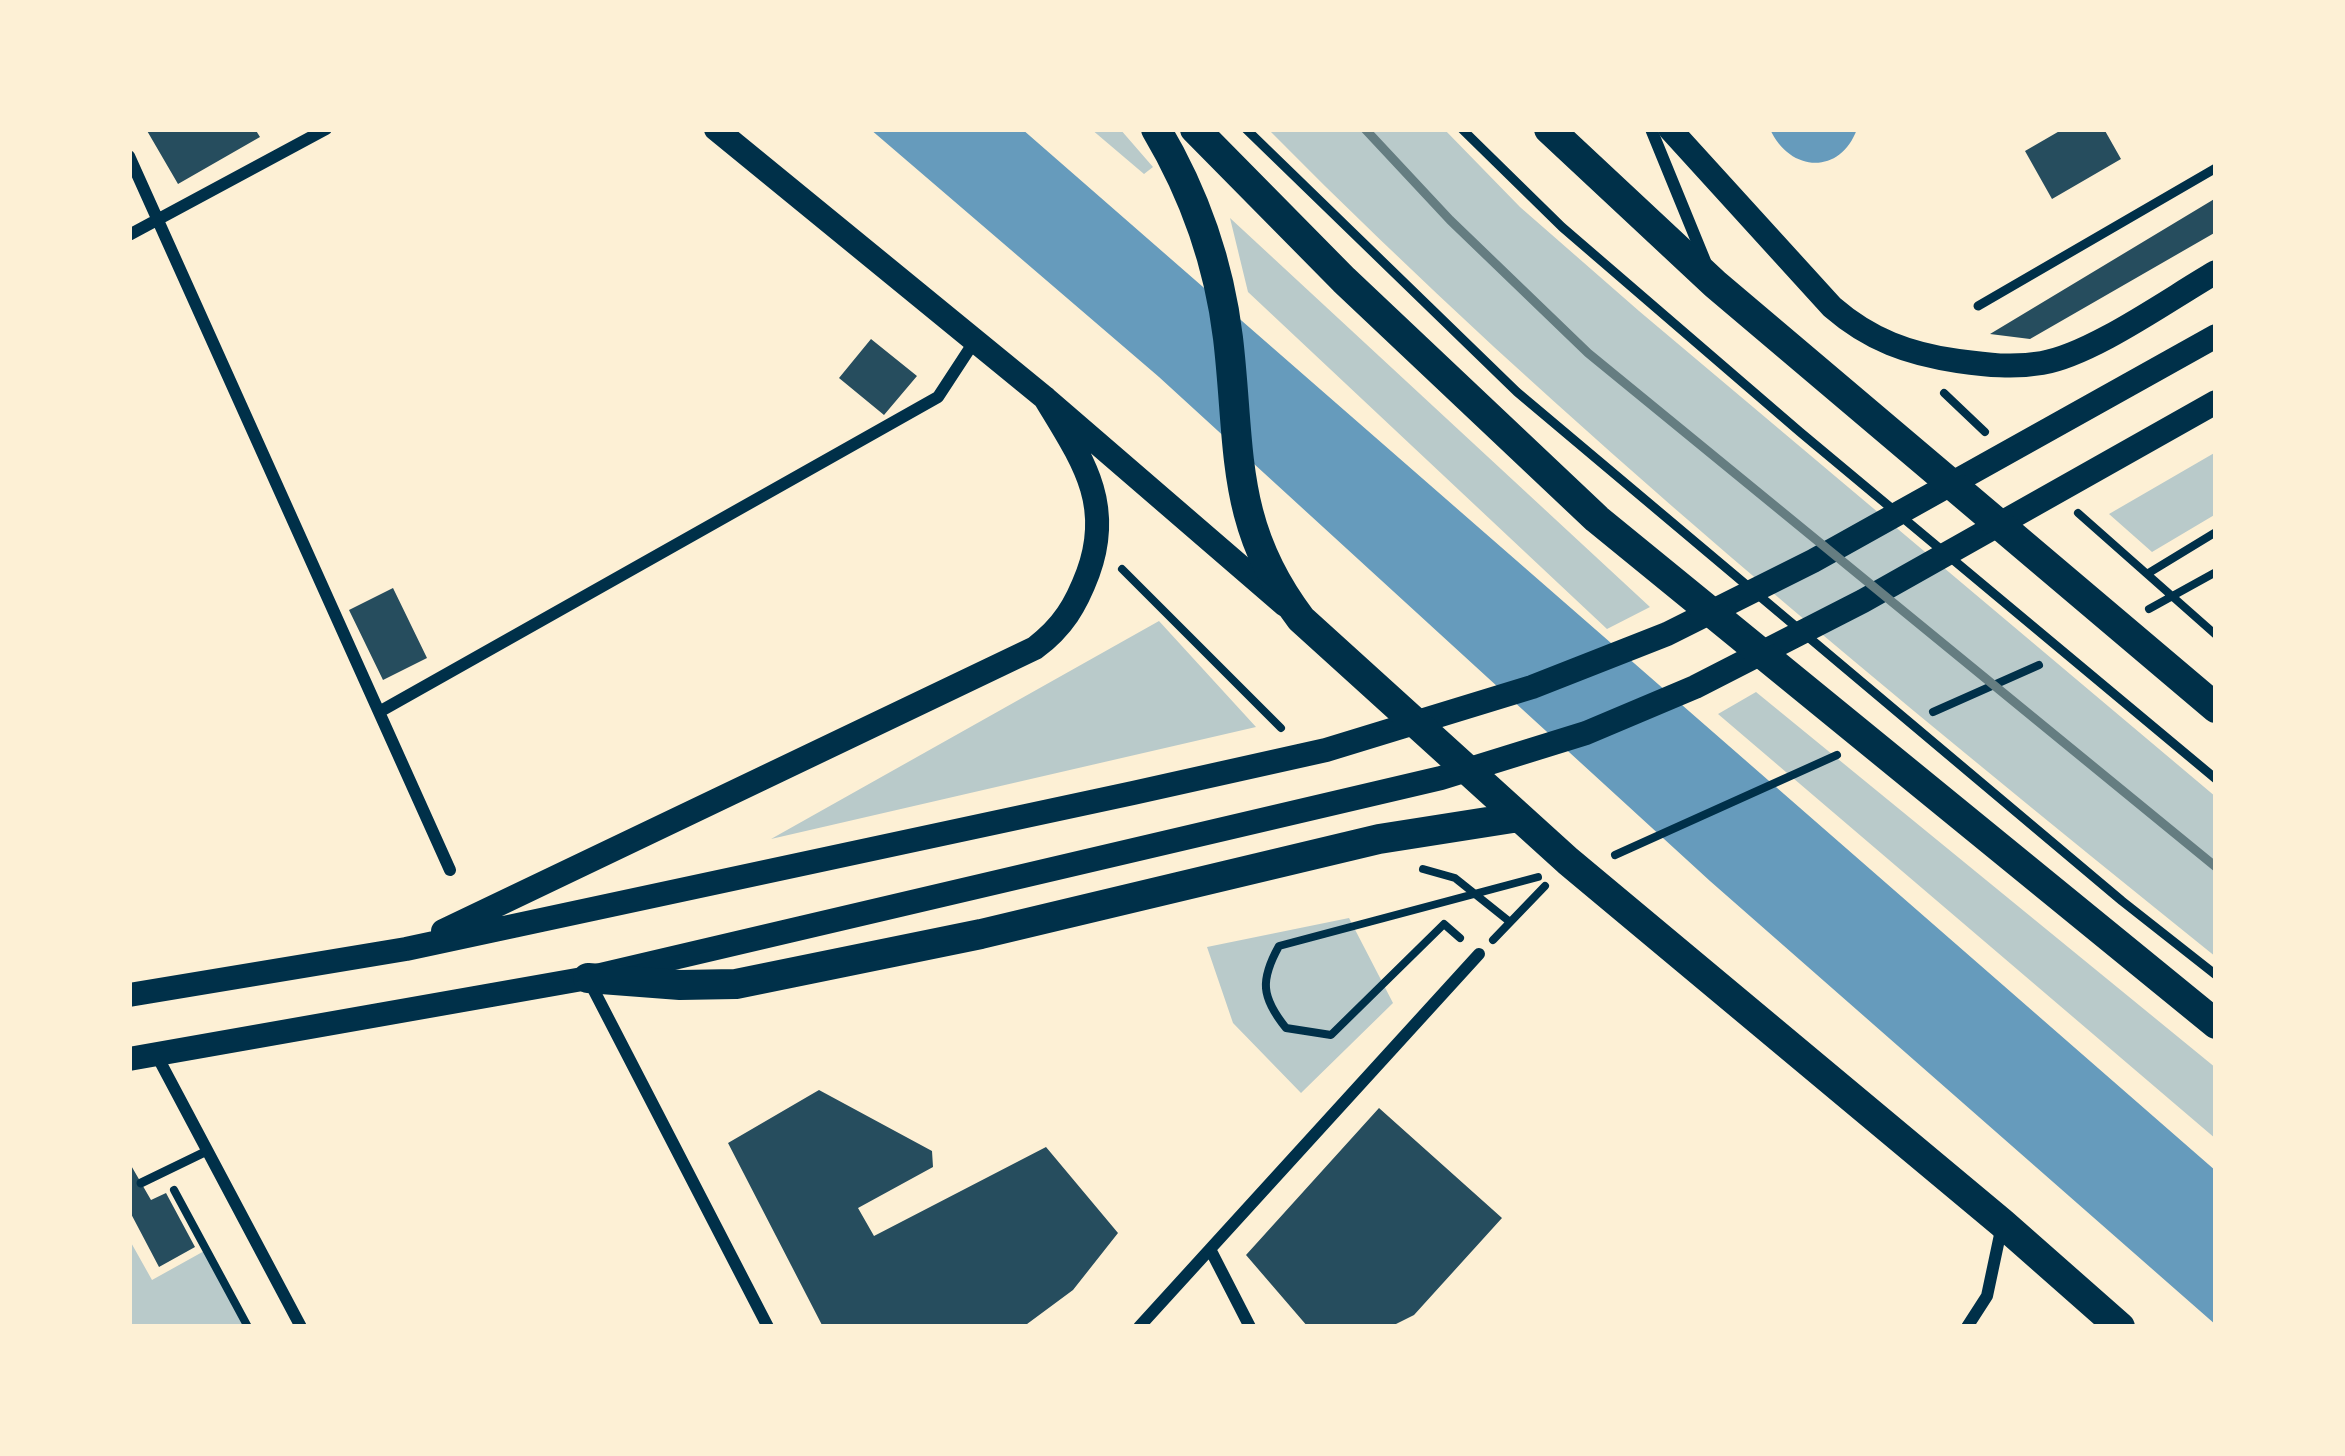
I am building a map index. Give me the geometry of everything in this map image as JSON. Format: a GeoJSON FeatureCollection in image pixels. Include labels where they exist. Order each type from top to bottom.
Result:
{"type":"FeatureCollection","features":[{"type":"Feature","properties":{"kind":"highway"},"geometry":{"type":"LineString","coordinates":[[1156,129],[1196,205],[1216,275],[1227,335],[1241,491],[1264,561],[1301,619],[1568,862],[2120,1327]]}},
{"type":"Feature","properties":{"kind":"highway"},"geometry":{"type":"LineString","coordinates":[[1195,129],[1344,280],[1597,520],[2216,1024]]}},
{"type":"Feature","properties":{"kind":"highway"},"geometry":{"type":"LineString","coordinates":[[1549,129],[1715,284],[2216,708]]}},
{"type":"Feature","properties":{"kind":"highway"},"geometry":{"type":"LineString","coordinates":[[587,978],[680,986],[736,984],[981,934],[1379,839],[1519,817]]}},
{"type":"Feature","properties":{"kind":"main road"},"geometry":{"type":"LineString","coordinates":[[716,129],[1045,398],[1301,619]]}},
{"type":"Feature","properties":{"kind":"main road"},"geometry":{"type":"LineString","coordinates":[[1670,129],[1832,307],[1877,339],[1914,354],[2003,367],[2046,363],[2080,350],[2216,272]]}},
{"type":"Feature","properties":{"kind":"main road"},"geometry":{"type":"LineString","coordinates":[[130,993],[406,949],[1133,793],[1326,750],[1532,687],[1667,634],[1813,561],[2216,336]]}},
{"type":"Feature","properties":{"kind":"main road"},"geometry":{"type":"LineString","coordinates":[[406,949],[1035,648],[1055,633],[1076,605],[1098,545],[1099,513],[1081,458],[1045,398]]}},
{"type":"Feature","properties":{"kind":"main road"},"geometry":{"type":"LineString","coordinates":[[129,1059],[587,978],[1441,778],[1586,733],[1695,687],[1864,601],[2216,402]]}},
{"type":"Feature","properties":{"kind":"street"},"geometry":{"type":"LineString","coordinates":[[129,235],[326,129]]}},
{"type":"Feature","properties":{"kind":"street"},"geometry":{"type":"LineString","coordinates":[[1651,129],[1715,284]]}},
{"type":"Feature","properties":{"kind":"street"},"geometry":{"type":"LineString","coordinates":[[129,156],[450,870]]}},
{"type":"Feature","properties":{"kind":"street"},"geometry":{"type":"LineString","coordinates":[[379,712],[938,397],[974,342]]}},
{"type":"Feature","properties":{"kind":"street"},"geometry":{"type":"LineString","coordinates":[[1139,1327],[1479,954]]}},
{"type":"Feature","properties":{"kind":"street"},"geometry":{"type":"LineString","coordinates":[[587,978],[768,1327]]}},
{"type":"Feature","properties":{"kind":"street"},"geometry":{"type":"LineString","coordinates":[[156,1054],[301,1327]]}},
{"type":"Feature","properties":{"kind":"street"},"geometry":{"type":"LineString","coordinates":[[1966,1327],[1987,1296],[2002,1223]]}},
{"type":"Feature","properties":{"kind":"street"},"geometry":{"type":"LineString","coordinates":[[1210,1250],[1250,1327]]}},
{"type":"Feature","properties":{"kind":"lane"},"geometry":{"type":"LineString","coordinates":[[1246,129],[1517,392],[2216,976]]}},
{"type":"Feature","properties":{"kind":"lane"},"geometry":{"type":"LineString","coordinates":[[1462,129],[1562,227],[1766,403],[2216,779]]}},
{"type":"Feature","properties":{"kind":"lane"},"geometry":{"type":"LineString","coordinates":[[1978,305],[2216,168]]}},
{"type":"Feature","properties":{"kind":"lane"},"geometry":{"type":"LineString","coordinates":[[141,1183],[207,1151]]}},
{"type":"Feature","properties":{"kind":"path"},"geometry":{"type":"LineString","coordinates":[[2216,532],[2147,574],[2216,635]]}},
{"type":"Feature","properties":{"kind":"path"},"geometry":{"type":"LineString","coordinates":[[2134,618],[2216,572]]}},
{"type":"Feature","properties":{"kind":"path"},"geometry":{"type":"LineString","coordinates":[[1920,718],[2049,660]]}},
{"type":"Feature","properties":{"kind":"path"},"geometry":{"type":"LineString","coordinates":[[1606,860],[1855,747]]}},
{"type":"Feature","properties":{"kind":"path"},"geometry":{"type":"LineString","coordinates":[[1540,877],[1280,946],[1266,970],[1268,1006],[1286,1028],[1331,1035],[1444,924],[1479,954],[1568,862]]}},
{"type":"Feature","properties":{"kind":"path"},"geometry":{"type":"LineString","coordinates":[[164,1172],[176,1202],[248,1327]]}},
{"type":"Feature","properties":{"kind":"shaded area"},"geometry":{"type":"Polygon","coordinates":[[[1091,129],[1120,129],[1153,167],[1144,174],[1091,129]]]}},
{"type":"Feature","properties":{"kind":"shaded area"},"geometry":{"type":"Polygon","coordinates":[[[1268,129],[1444,129],[1520,207],[1639,311],[2216,797],[2216,957],[1850,658],[1611,453],[1380,240],[1268,129]]]}},
{"type":"Feature","properties":{"kind":"shaded area"},"geometry":{"type":"Polygon","coordinates":[[[1230,218],[1650,607],[1607,629],[1248,292],[1230,218]]]}},
{"type":"Feature","properties":{"kind":"shaded area"},"geometry":{"type":"Polygon","coordinates":[[[2216,452],[2216,514],[2152,552],[2109,514],[2216,452]]]}},
{"type":"Feature","properties":{"kind":"shaded area"},"geometry":{"type":"Polygon","coordinates":[[[1159,621],[1256,727],[771,839],[1159,621]]]}},
{"type":"Feature","properties":{"kind":"shaded area"},"geometry":{"type":"Polygon","coordinates":[[[1756,692],[2216,1068],[2216,1139],[1718,714],[1756,692]]]}},
{"type":"Feature","properties":{"kind":"shaded area"},"geometry":{"type":"Polygon","coordinates":[[[1349,918],[1393,1003],[1301,1093],[1233,1023],[1207,947],[1349,918]]]}},
{"type":"Feature","properties":{"kind":"shaded area"},"geometry":{"type":"Polygon","coordinates":[[[129,1239],[152,1280],[206,1250],[247,1327],[129,1327],[129,1239]]]}},
{"type":"Feature","properties":{"kind":"water"},"geometry":{"type":"Polygon","coordinates":[[[870,129],[1022,129],[2216,1171],[2216,1325],[1710,881],[1159,377],[870,129]]]}},
{"type":"Feature","properties":{"kind":"water"},"geometry":{"type":"Polygon","coordinates":[[[1770,129],[1857,129],[1839,155],[1814,163],[1789,154],[1770,129]]]}},
{"type":"Feature","properties":{"kind":"building"},"geometry":{"type":"Polygon","coordinates":[[[146,129],[255,129],[260,137],[178,184],[146,129]]]}},
{"type":"Feature","properties":{"kind":"building"},"geometry":{"type":"Polygon","coordinates":[[[2063,129],[2104,129],[2121,159],[2052,199],[2025,151],[2063,129]]]}},
{"type":"Feature","properties":{"kind":"building"},"geometry":{"type":"Polygon","coordinates":[[[2216,198],[2216,232],[2030,339],[1990,334],[2216,198]]]}},
{"type":"Feature","properties":{"kind":"building"},"geometry":{"type":"Polygon","coordinates":[[[871,339],[917,376],[884,415],[839,378],[871,339]]]}},
{"type":"Feature","properties":{"kind":"building"},"geometry":{"type":"Polygon","coordinates":[[[393,588],[427,658],[383,680],[349,610],[393,588]]]}},
{"type":"Feature","properties":{"kind":"building"},"geometry":{"type":"Polygon","coordinates":[[[819,1090],[932,1151],[933,1167],[858,1208],[874,1236],[1046,1147],[1118,1233],[1073,1290],[1023,1327],[823,1327],[728,1143],[819,1090]]]}},
{"type":"Feature","properties":{"kind":"building"},"geometry":{"type":"Polygon","coordinates":[[[1379,1108],[1502,1218],[1414,1315],[1390,1327],[1308,1327],[1246,1255],[1379,1108]]]}},
{"type":"Feature","properties":{"kind":"building"},"geometry":{"type":"Polygon","coordinates":[[[129,1162],[151,1200],[166,1193],[195,1247],[159,1267],[129,1210],[129,1162]]]}},
{"type":"Feature","properties":{"kind":"railway"},"geometry":{"type":"LineString","coordinates":[[1365,129],[1450,220],[1588,353],[2216,867]]}}]}
